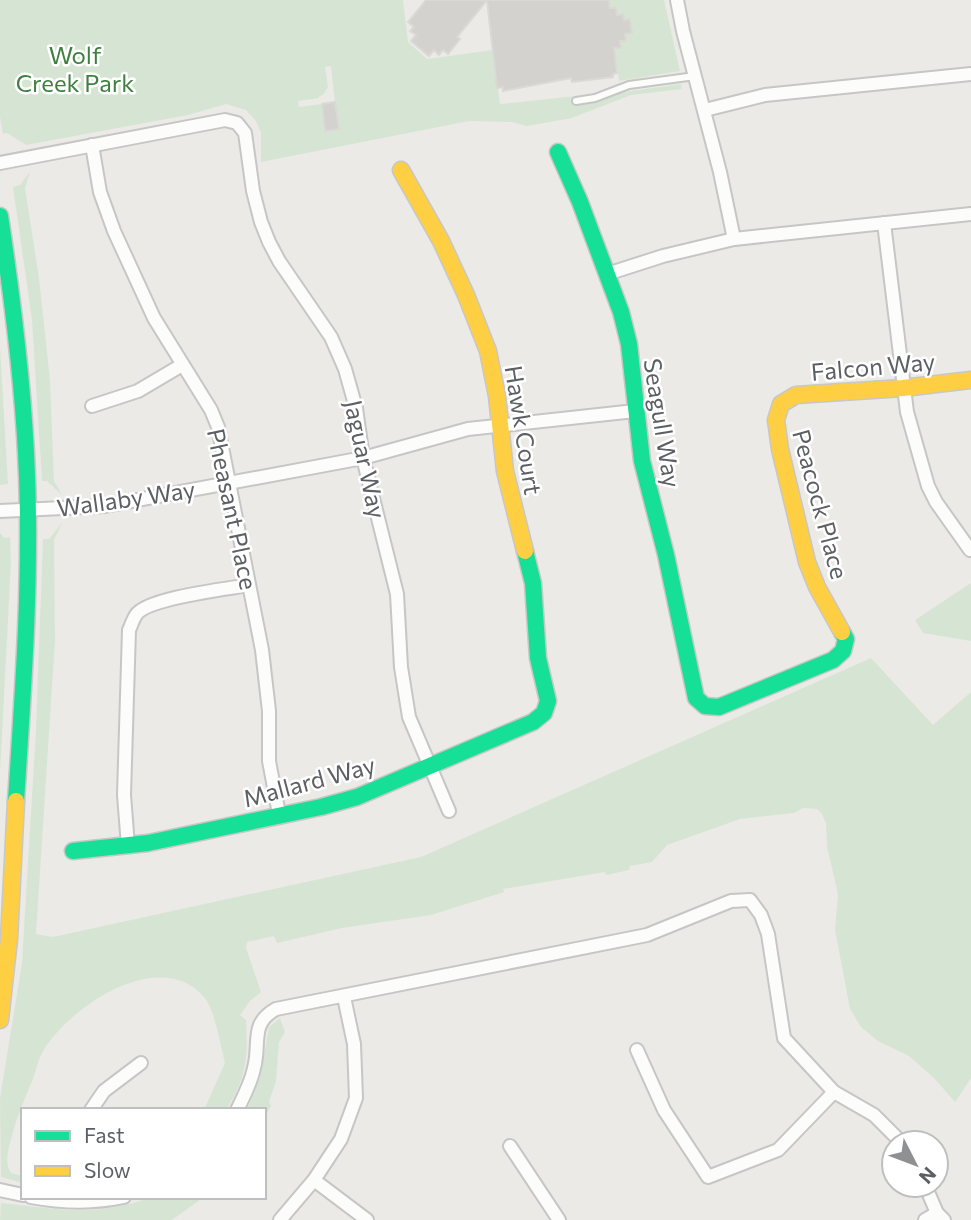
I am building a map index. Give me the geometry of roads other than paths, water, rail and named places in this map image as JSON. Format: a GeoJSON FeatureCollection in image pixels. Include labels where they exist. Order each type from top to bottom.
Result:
{"type":"FeatureCollection","features":[{"type":"Feature","properties":{"kind":"street"},"geometry":{"type":"LineString","coordinates":[[677,0],[734,239]]}},
{"type":"Feature","properties":{"kind":"street"},"geometry":{"type":"LineString","coordinates":[[705,110],[765,95],[971,74]]}},
{"type":"Feature","properties":{"kind":"street","name":"Jaguar Way"},"geometry":{"type":"LineString","coordinates":[[92,145],[225,120],[237,124],[245,133],[253,191],[269,242],[331,337],[345,369],[356,408],[363,458],[397,594],[405,699],[409,717],[449,811]]}},
{"type":"Feature","properties":{"kind":"street"},"geometry":{"type":"LineString","coordinates":[[0,163],[92,145]]}},
{"type":"Feature","properties":{"kind":"street","name":"Pheasant Place"},"geometry":{"type":"LineString","coordinates":[[92,145],[100,192],[114,231],[154,318],[205,399],[218,427],[262,650],[269,710],[269,761],[279,814]]}},
{"type":"Feature","properties":{"kind":"street","name":"Seagull Way"},"geometry":{"type":"LineString","coordinates":[[558,152],[621,312],[629,344],[642,461],[666,555],[688,668],[696,698],[705,706]]}},
{"type":"Feature","properties":{"kind":"street","name":"Hawk Court"},"geometry":{"type":"LineString","coordinates":[[401,170],[441,241],[488,351],[497,396],[505,471],[533,583],[538,658],[548,701],[544,713]]}},
{"type":"Feature","properties":{"kind":"street"},"geometry":{"type":"LineString","coordinates":[[607,274],[663,256],[734,239],[971,214]]}},
{"type":"Feature","properties":{"kind":"street"},"geometry":{"type":"LineString","coordinates":[[0,216],[15,323],[28,510],[26,636],[0,1017]]}},
{"type":"Feature","properties":{"kind":"street"},"geometry":{"type":"LineString","coordinates":[[884,223],[907,412],[936,502],[970,550]]}},
{"type":"Feature","properties":{"kind":"street"},"geometry":{"type":"LineString","coordinates":[[92,406],[138,391],[182,365]]}},
{"type":"Feature","properties":{"kind":"street","name":"Falcon Way"},"geometry":{"type":"LineString","coordinates":[[781,404],[796,395],[903,388],[971,380]]}},
{"type":"Feature","properties":{"kind":"street","name":"Peacock Place"},"geometry":{"type":"LineString","coordinates":[[705,706],[719,707],[833,660],[843,651],[846,639],[817,587],[807,562],[780,449],[776,420],[781,404]]}},
{"type":"Feature","properties":{"kind":"street","name":"Wallaby Way"},"geometry":{"type":"LineString","coordinates":[[0,511],[106,506],[363,458],[468,429],[635,411]]}},
{"type":"Feature","properties":{"kind":"street"},"geometry":{"type":"LineString","coordinates":[[128,846],[124,794],[130,630],[136,613],[152,604],[174,598],[249,584]]}},
{"type":"Feature","properties":{"kind":"street","name":"Mallard Way"},"geometry":{"type":"LineString","coordinates":[[73,851],[128,846],[321,807],[357,797],[533,722],[544,713]]}},
{"type":"Feature","properties":{"kind":"street"},"geometry":{"type":"LineString","coordinates":[[238,1108],[255,1066],[258,1026],[265,1016],[276,1009],[647,935],[712,907],[731,901],[750,900],[761,915],[768,934],[784,1038],[834,1092],[874,1115],[888,1129]]}},
{"type":"Feature","properties":{"kind":"street"},"geometry":{"type":"LineString","coordinates":[[280,1220],[314,1180],[341,1139],[356,1098],[354,1044],[344,997]]}},
{"type":"Feature","properties":{"kind":"street"},"geometry":{"type":"LineString","coordinates":[[637,1050],[664,1110],[708,1177],[778,1150],[834,1092]]}},
{"type":"Feature","properties":{"kind":"street"},"geometry":{"type":"LineString","coordinates":[[91,1108],[104,1091],[141,1063]]}},
{"type":"Feature","properties":{"kind":"street"},"geometry":{"type":"LineString","coordinates":[[510,1146],[559,1220]]}},
{"type":"Feature","properties":{"kind":"street"},"geometry":{"type":"LineString","coordinates":[[314,1180],[367,1220]]}},
{"type":"Feature","properties":{"kind":"street"},"geometry":{"type":"LineString","coordinates":[[0,1190],[21,1195]]}},
{"type":"Feature","properties":{"kind":"street"},"geometry":{"type":"LineString","coordinates":[[70,1200],[102,1202],[115,1199]]}},
{"type":"Feature","properties":{"kind":"street"},"geometry":{"type":"LineString","coordinates":[[925,1220],[940,1216],[932,1199]]}},
{"type":"Feature","properties":{"kind":"lane"},"geometry":{"type":"LineString","coordinates":[[576,101],[629,85],[695,76]]}},
{"type":"Feature","properties":{"kind":"park label","name":"Wolf Creek Park"},"geometry":{"type":"Point","coordinates":[75,68]}}]}
